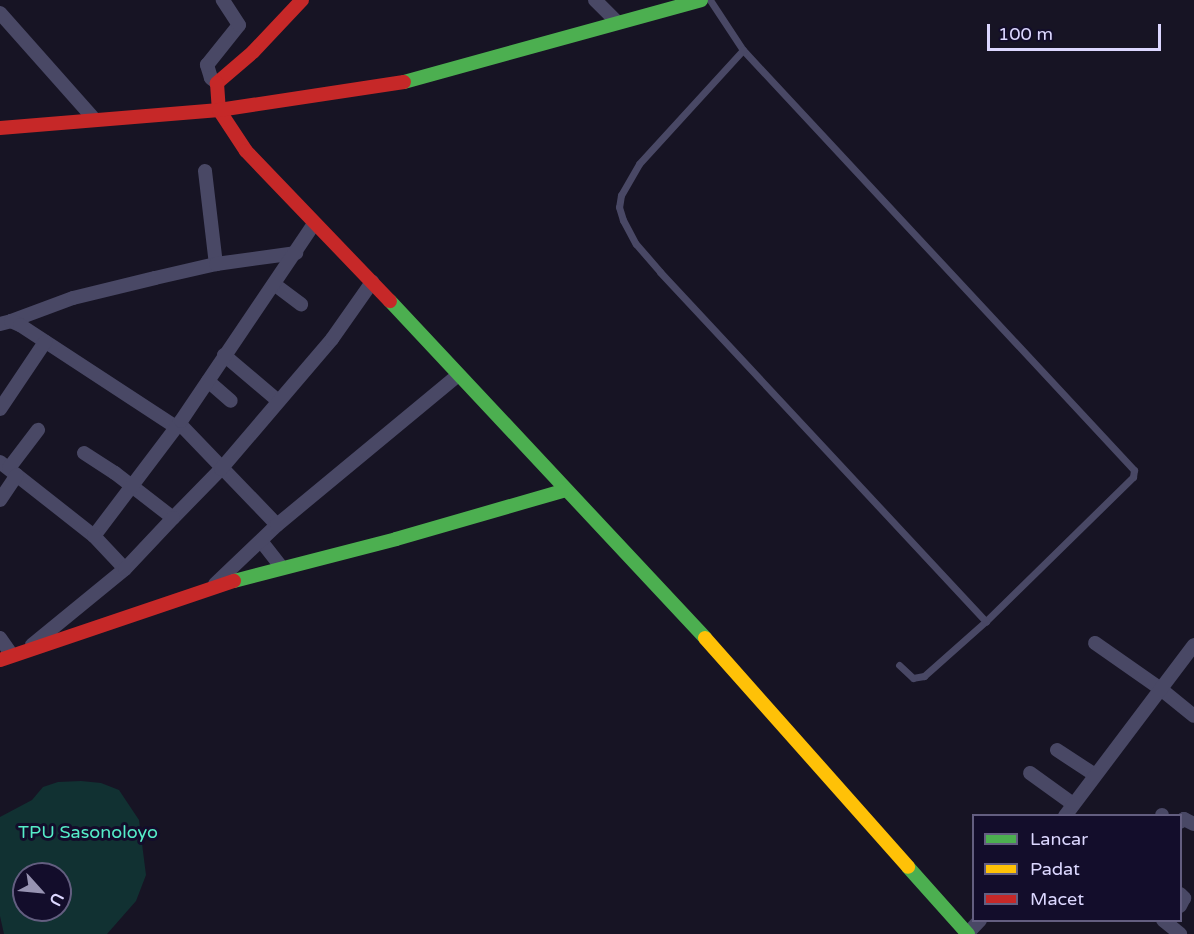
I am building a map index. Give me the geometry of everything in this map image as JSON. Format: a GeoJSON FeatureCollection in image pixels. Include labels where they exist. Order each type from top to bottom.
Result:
{"type":"FeatureCollection","features":[{"type":"Feature","properties":{"kind":"street"},"geometry":{"type":"LineString","coordinates":[[217,83],[211,78],[207,65],[239,25],[223,0]]}},
{"type":"Feature","properties":{"kind":"street"},"geometry":{"type":"LineString","coordinates":[[302,0],[253,52],[217,83],[216,96],[223,118],[246,151],[682,612],[967,934],[979,922]]}},
{"type":"Feature","properties":{"kind":"street"},"geometry":{"type":"LineString","coordinates":[[595,0],[617,22]]}},
{"type":"Feature","properties":{"kind":"street"},"geometry":{"type":"LineString","coordinates":[[0,128],[94,119],[223,118],[464,68],[617,22],[656,5],[701,0]]}},
{"type":"Feature","properties":{"kind":"street"},"geometry":{"type":"LineString","coordinates":[[0,13],[94,119]]}},
{"type":"Feature","properties":{"kind":"street"},"geometry":{"type":"LineString","coordinates":[[205,171],[216,264]]}},
{"type":"Feature","properties":{"kind":"street"},"geometry":{"type":"LineString","coordinates":[[94,536],[178,425],[314,224]]}},
{"type":"Feature","properties":{"kind":"street"},"geometry":{"type":"LineString","coordinates":[[6,322],[73,298],[216,264],[296,253]]}},
{"type":"Feature","properties":{"kind":"street"},"geometry":{"type":"LineString","coordinates":[[27,650],[124,569],[220,469],[277,400],[332,339],[372,282]]}},
{"type":"Feature","properties":{"kind":"street"},"geometry":{"type":"LineString","coordinates":[[274,284],[301,304]]}},
{"type":"Feature","properties":{"kind":"street"},"geometry":{"type":"LineString","coordinates":[[6,322],[45,342],[178,425],[277,525]]}},
{"type":"Feature","properties":{"kind":"street"},"geometry":{"type":"LineString","coordinates":[[0,409],[45,342]]}},
{"type":"Feature","properties":{"kind":"street"},"geometry":{"type":"LineString","coordinates":[[224,355],[277,400]]}},
{"type":"Feature","properties":{"kind":"street"},"geometry":{"type":"LineString","coordinates":[[213,586],[277,525],[458,375]]}},
{"type":"Feature","properties":{"kind":"street"},"geometry":{"type":"LineString","coordinates":[[208,381],[231,401]]}},
{"type":"Feature","properties":{"kind":"street"},"geometry":{"type":"LineString","coordinates":[[0,500],[9,468],[38,430]]}},
{"type":"Feature","properties":{"kind":"street"},"geometry":{"type":"LineString","coordinates":[[84,453],[173,518]]}},
{"type":"Feature","properties":{"kind":"street"},"geometry":{"type":"LineString","coordinates":[[9,468],[94,536],[124,569]]}},
{"type":"Feature","properties":{"kind":"street"},"geometry":{"type":"LineString","coordinates":[[0,638],[6,658],[213,586],[396,539],[566,490]]}},
{"type":"Feature","properties":{"kind":"street"},"geometry":{"type":"LineString","coordinates":[[261,541],[282,568]]}},
{"type":"Feature","properties":{"kind":"street"},"geometry":{"type":"LineString","coordinates":[[1095,643],[1162,690],[1194,716]]}},
{"type":"Feature","properties":{"kind":"street"},"geometry":{"type":"LineString","coordinates":[[1030,773],[1069,810],[1194,645]]}},
{"type":"Feature","properties":{"kind":"street"},"geometry":{"type":"LineString","coordinates":[[1057,750],[1095,775]]}},
{"type":"Feature","properties":{"kind":"street"},"geometry":{"type":"LineString","coordinates":[[1167,922],[1180,934]]}},
{"type":"Feature","properties":{"kind":"lane"},"geometry":{"type":"LineString","coordinates":[[710,0],[743,50],[1134,470],[1132,477],[986,621],[922,678],[913,678],[899,665]]}},
{"type":"Feature","properties":{"kind":"lane"},"geometry":{"type":"LineString","coordinates":[[743,50],[639,164],[621,195],[619,207],[623,220],[636,244],[660,272],[986,621]]}},
{"type":"Feature","properties":{"kind":"green space","name":"TPU Sasonoloyo"},"geometry":{"type":"Polygon","coordinates":[[[58,782],[101,783],[119,790],[139,820],[146,875],[136,901],[107,934],[4,934],[0,916],[0,817],[32,800],[43,787],[58,782]]]}},
{"type":"Feature","properties":{"kind":"traffic: fast"},"geometry":{"type":"LineString","coordinates":[[404,82],[701,0]]}},
{"type":"Feature","properties":{"kind":"traffic: fast"},"geometry":{"type":"LineString","coordinates":[[390,301],[705,638]]}},
{"type":"Feature","properties":{"kind":"traffic: fast"},"geometry":{"type":"LineString","coordinates":[[234,581],[396,539],[566,490]]}},
{"type":"Feature","properties":{"kind":"traffic: fast"},"geometry":{"type":"LineString","coordinates":[[908,867],[968,934]]}},
{"type":"Feature","properties":{"kind":"traffic: slow"},"geometry":{"type":"LineString","coordinates":[[705,638],[908,867]]}},
{"type":"Feature","properties":{"kind":"traffic: jam"},"geometry":{"type":"LineString","coordinates":[[302,0],[253,52],[217,83],[219,110],[246,151],[390,301]]}},
{"type":"Feature","properties":{"kind":"traffic: jam"},"geometry":{"type":"LineString","coordinates":[[0,128],[219,110],[404,82]]}},
{"type":"Feature","properties":{"kind":"traffic: jam"},"geometry":{"type":"LineString","coordinates":[[0,660],[234,581]]}}]}
